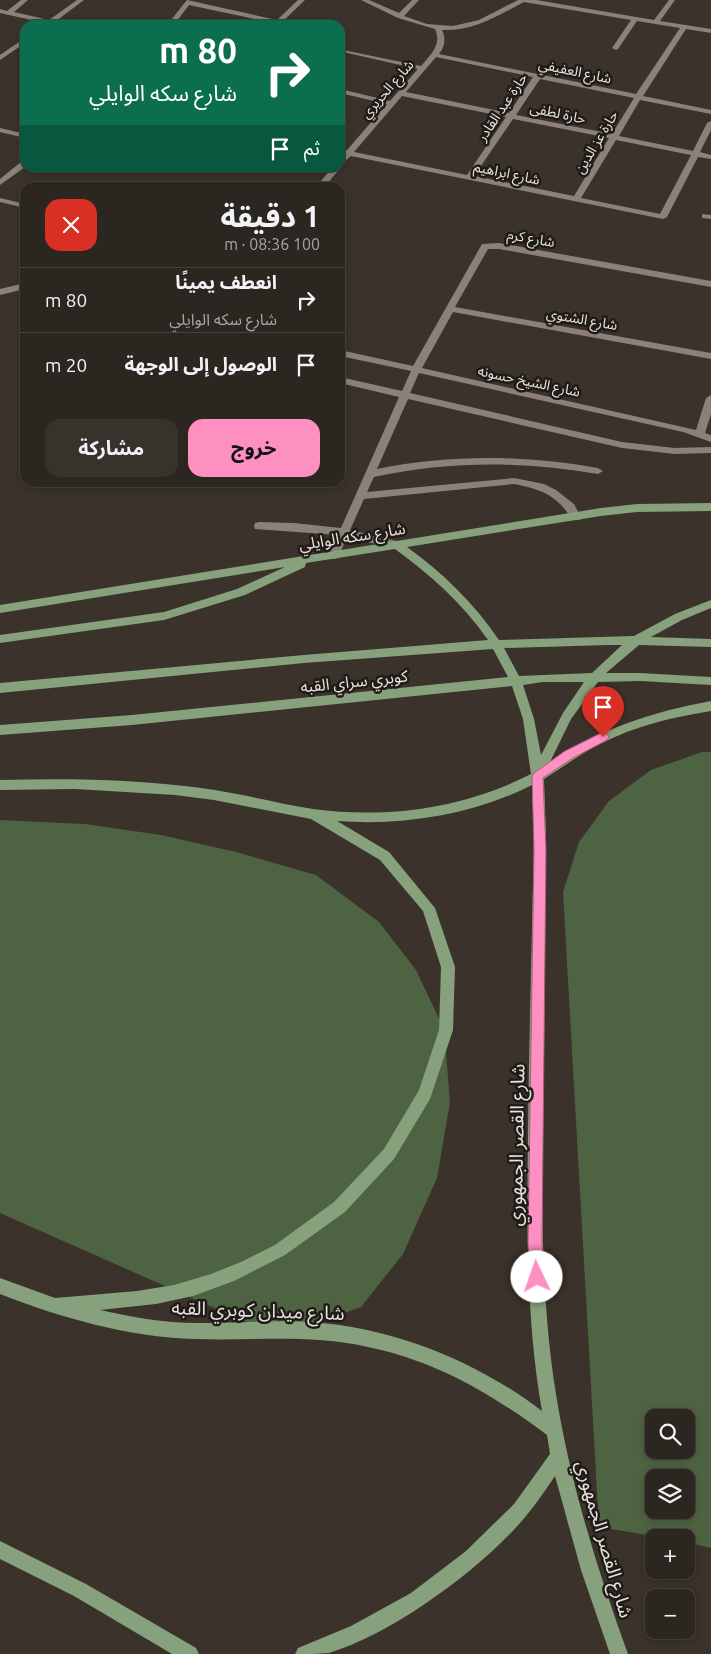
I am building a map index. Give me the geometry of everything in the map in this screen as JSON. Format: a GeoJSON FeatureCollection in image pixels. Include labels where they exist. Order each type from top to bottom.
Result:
{"type":"FeatureCollection","features":[{"type":"Feature","properties":{"kind":"main road","name":"شارع سكه الوايلي"},"geometry":{"type":"LineString","coordinates":[[0,609],[576,516],[637,508],[711,507]]}},
{"type":"Feature","properties":{"kind":"main road","name":"شارع القصر الجمهوري"},"geometry":{"type":"LineString","coordinates":[[398,545],[442,579],[480,620],[496,642],[520,693],[528,720],[538,776],[540,850],[535,1243],[539,1310],[547,1381],[559,1456],[580,1536],[619,1654]]}},
{"type":"Feature","properties":{"kind":"main road"},"geometry":{"type":"LineString","coordinates":[[0,640],[164,616],[242,592],[310,559]]}},
{"type":"Feature","properties":{"kind":"main road","name":"شارع القصر الجمهوري"},"geometry":{"type":"LineString","coordinates":[[538,776],[562,722],[577,697],[596,675],[617,655],[640,638],[666,623],[711,604]]}},
{"type":"Feature","properties":{"kind":"main road","name":"كوبري سراي القبه"},"geometry":{"type":"LineString","coordinates":[[0,688],[446,646],[608,640],[711,643]]}},
{"type":"Feature","properties":{"kind":"main road","name":"كوبري سراي القبه"},"geometry":{"type":"LineString","coordinates":[[0,730],[132,720],[543,678],[640,677],[711,681]]}},
{"type":"Feature","properties":{"kind":"main road"},"geometry":{"type":"LineString","coordinates":[[0,785],[86,784],[200,793],[258,802],[314,814],[353,817],[431,812],[495,795],[538,776],[569,755],[603,737],[658,717],[711,706]]}},
{"type":"Feature","properties":{"kind":"main road"},"geometry":{"type":"LineString","coordinates":[[53,1306],[138,1299],[188,1289],[236,1272],[281,1249],[322,1221],[358,1189],[390,1154],[415,1116],[434,1076],[444,1048],[449,1020],[449,982],[441,938],[417,891],[382,852],[346,828],[314,814]]}},
{"type":"Feature","properties":{"kind":"main road","name":"شارع ميدان كوبري القبه"},"geometry":{"type":"LineString","coordinates":[[0,1286],[53,1306],[98,1318],[144,1326],[192,1331],[295,1329],[349,1334],[402,1347],[455,1368],[506,1396],[556,1432]]}},
{"type":"Feature","properties":{"kind":"main road"},"geometry":{"type":"LineString","coordinates":[[304,1654],[357,1634],[417,1599],[464,1563],[520,1510],[559,1456]]}},
{"type":"Feature","properties":{"kind":"main road"},"geometry":{"type":"LineString","coordinates":[[0,1550],[80,1590],[190,1654]]}},
{"type":"Feature","properties":{"kind":"street"},"geometry":{"type":"LineString","coordinates":[[8,13],[25,0]]}},
{"type":"Feature","properties":{"kind":"street"},"geometry":{"type":"LineString","coordinates":[[54,20],[81,0]]}},
{"type":"Feature","properties":{"kind":"street"},"geometry":{"type":"LineString","coordinates":[[281,20],[302,0]]}},
{"type":"Feature","properties":{"kind":"street"},"geometry":{"type":"LineString","coordinates":[[364,0],[423,25],[438,28],[468,26],[523,0],[711,30]]}},
{"type":"Feature","properties":{"kind":"street"},"geometry":{"type":"LineString","coordinates":[[400,16],[416,0]]}},
{"type":"Feature","properties":{"kind":"street"},"geometry":{"type":"LineString","coordinates":[[656,22],[672,0]]}},
{"type":"Feature","properties":{"kind":"street"},"geometry":{"type":"LineString","coordinates":[[174,20],[189,2],[261,20]]}},
{"type":"Feature","properties":{"kind":"street"},"geometry":{"type":"LineString","coordinates":[[0,11],[34,20]]}},
{"type":"Feature","properties":{"kind":"street"},"geometry":{"type":"LineString","coordinates":[[616,48],[636,18]]}},
{"type":"Feature","properties":{"kind":"street","name":"حارة عز الدين"},"geometry":{"type":"LineString","coordinates":[[576,200],[638,97],[685,26]]}},
{"type":"Feature","properties":{"kind":"street","name":"شارع الحريري"},"geometry":{"type":"LineString","coordinates":[[345,151],[435,55],[442,42],[438,28]]}},
{"type":"Feature","properties":{"kind":"street"},"geometry":{"type":"LineString","coordinates":[[0,58],[20,44]]}},
{"type":"Feature","properties":{"kind":"street"},"geometry":{"type":"LineString","coordinates":[[345,51],[422,68]]}},
{"type":"Feature","properties":{"kind":"street","name":"شارع العفيفي"},"geometry":{"type":"LineString","coordinates":[[435,55],[711,112]]}},
{"type":"Feature","properties":{"kind":"street","name":"حارة عبد القادر"},"geometry":{"type":"LineString","coordinates":[[469,178],[538,76]]}},
{"type":"Feature","properties":{"kind":"street"},"geometry":{"type":"LineString","coordinates":[[345,92],[392,103]]}},
{"type":"Feature","properties":{"kind":"street","name":"حارة لطفى"},"geometry":{"type":"LineString","coordinates":[[400,93],[711,157]]}},
{"type":"Feature","properties":{"kind":"street"},"geometry":{"type":"LineString","coordinates":[[695,154],[711,123]]}},
{"type":"Feature","properties":{"kind":"street"},"geometry":{"type":"LineString","coordinates":[[0,130],[20,135]]}},
{"type":"Feature","properties":{"kind":"street","name":"شارع ابراهيم"},"geometry":{"type":"LineString","coordinates":[[345,152],[660,217],[664,216],[695,154]]}},
{"type":"Feature","properties":{"kind":"street"},"geometry":{"type":"LineString","coordinates":[[0,183],[20,167]]}},
{"type":"Feature","properties":{"kind":"street"},"geometry":{"type":"LineString","coordinates":[[324,182],[333,172]]}},
{"type":"Feature","properties":{"kind":"street"},"geometry":{"type":"LineString","coordinates":[[0,200],[20,205]]}},
{"type":"Feature","properties":{"kind":"street","name":"شارع كرم"},"geometry":{"type":"LineString","coordinates":[[334,555],[416,370],[485,246],[492,245],[711,284]]}},
{"type":"Feature","properties":{"kind":"street"},"geometry":{"type":"LineString","coordinates":[[0,292],[20,286]]}},
{"type":"Feature","properties":{"kind":"street","name":"شارع الشتوي"},"geometry":{"type":"LineString","coordinates":[[449,309],[711,356]]}},
{"type":"Feature","properties":{"kind":"street","name":"شارع الشيخ حسونه"},"geometry":{"type":"LineString","coordinates":[[345,354],[700,434],[711,439]]}},
{"type":"Feature","properties":{"kind":"street"},"geometry":{"type":"LineString","coordinates":[[345,381],[538,426],[648,449],[675,451],[711,450]]}},
{"type":"Feature","properties":{"kind":"street"},"geometry":{"type":"LineString","coordinates":[[700,434],[711,398]]}},
{"type":"Feature","properties":{"kind":"street"},"geometry":{"type":"LineString","coordinates":[[370,474],[426,462],[483,458],[541,461],[598,471]]}},
{"type":"Feature","properties":{"kind":"street"},"geometry":{"type":"LineString","coordinates":[[360,496],[514,481],[540,486],[552,492],[570,507],[576,516]]}},
{"type":"Feature","properties":{"kind":"street"},"geometry":{"type":"LineString","coordinates":[[259,526],[344,532],[398,545]]}},
{"type":"Feature","properties":{"kind":"green space"},"geometry":{"type":"Polygon","coordinates":[[[702,752],[711,752],[711,1548],[695,1544],[695,1529],[645,1529],[645,1535],[599,1527],[563,892],[579,842],[609,801],[651,770],[702,752]]]}},
{"type":"Feature","properties":{"kind":"green space"},"geometry":{"type":"Polygon","coordinates":[[[0,820],[85,824],[161,835],[236,852],[316,875],[379,922],[416,970],[444,1029],[450,1102],[437,1178],[403,1254],[361,1307],[311,1325],[253,1325],[0,1213],[0,820]]]}},
{"type":"Feature","properties":{"kind":"route"},"geometry":{"type":"LineString","coordinates":[[537,1277],[535,1243],[538,888],[540,850],[538,776],[569,755],[603,737]]}}]}
